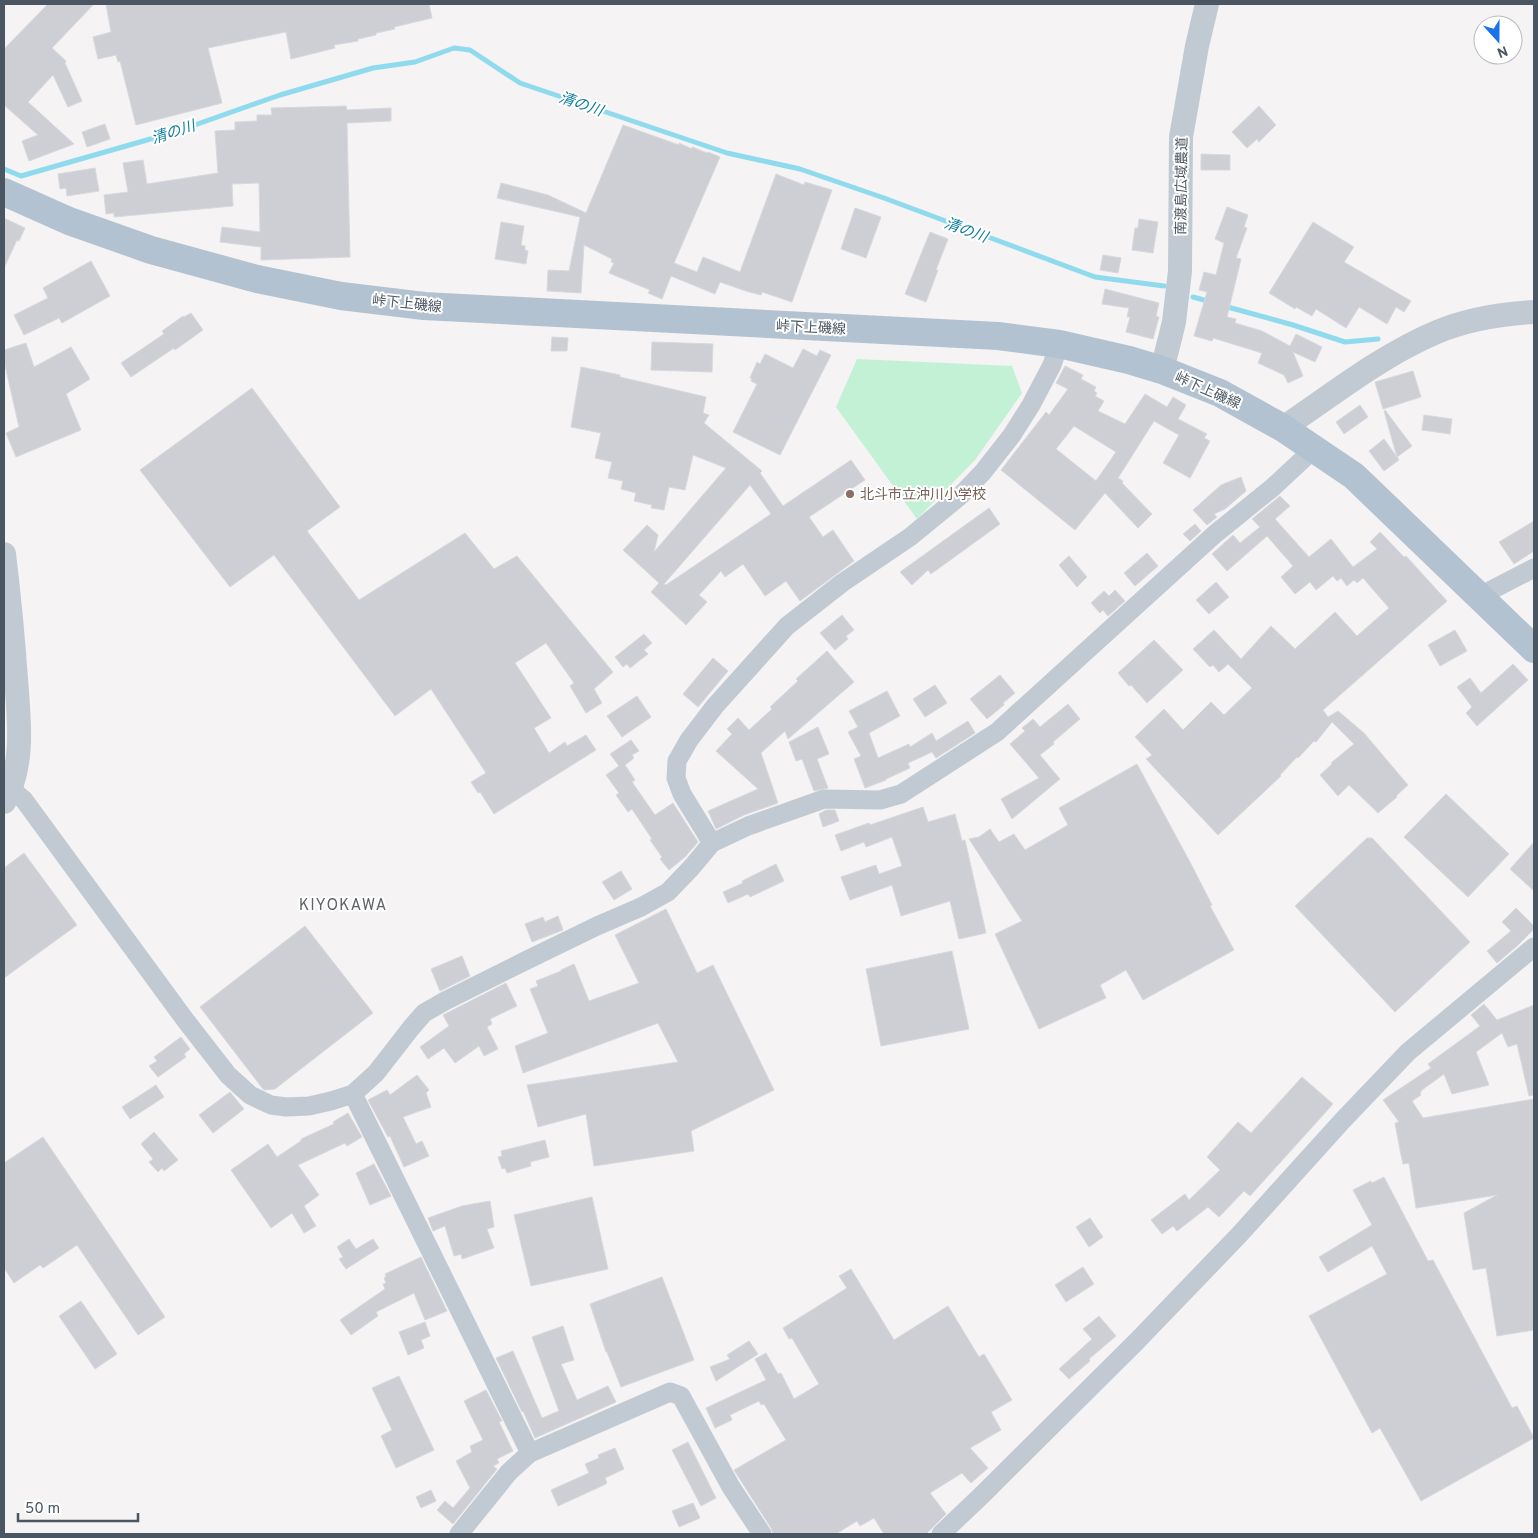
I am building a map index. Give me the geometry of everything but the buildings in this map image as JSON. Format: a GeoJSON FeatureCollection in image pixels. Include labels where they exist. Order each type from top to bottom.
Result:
{"type":"FeatureCollection","features":[{"type":"Feature","properties":{"kind":"main road","name":"峠下上磯線"},"geometry":{"type":"LineString","coordinates":[[4,192],[69,221],[151,250],[257,279],[341,296],[424,306],[998,336],[1059,344],[1129,360],[1162,370],[1220,393],[1315,448],[1354,476],[1534,649]]}},
{"type":"Feature","properties":{"kind":"street","name":"南渡島広域農道"},"geometry":{"type":"LineString","coordinates":[[1162,370],[1174,322],[1180,271],[1181,137],[1197,46],[1207,4]]}},
{"type":"Feature","properties":{"kind":"street"},"geometry":{"type":"LineString","coordinates":[[1283,428],[1376,365],[1436,332],[1494,315],[1534,312]]}},
{"type":"Feature","properties":{"kind":"street"},"geometry":{"type":"LineString","coordinates":[[712,843],[682,794],[676,778],[677,761],[689,740],[715,706],[787,626],[842,583],[910,537],[960,496],[983,472],[1012,435],[1031,405],[1052,365],[1059,344]]}},
{"type":"Feature","properties":{"kind":"street"},"geometry":{"type":"LineString","coordinates":[[4,554],[13,624],[20,736],[7,795],[24,800],[180,1013],[228,1075],[250,1095],[271,1105],[286,1107],[309,1106],[353,1094],[376,1074],[410,1028],[424,1013],[597,926],[642,907],[668,892],[712,843],[748,826],[824,799],[880,800],[901,794],[990,737],[1215,534],[1272,488],[1315,448]]}},
{"type":"Feature","properties":{"kind":"street"},"geometry":{"type":"LineString","coordinates":[[1480,596],[1534,568]]}},
{"type":"Feature","properties":{"kind":"street"},"geometry":{"type":"LineString","coordinates":[[941,1534],[1136,1342],[1239,1235],[1342,1120],[1408,1052],[1534,947]]}},
{"type":"Feature","properties":{"kind":"street"},"geometry":{"type":"LineString","coordinates":[[353,1094],[416,1218],[530,1453]]}},
{"type":"Feature","properties":{"kind":"street"},"geometry":{"type":"LineString","coordinates":[[459,1534],[509,1472],[530,1453],[670,1392],[681,1396],[730,1487],[762,1534]]}},
{"type":"Feature","properties":{"kind":"green space"},"geometry":{"type":"Polygon","coordinates":[[[857,359],[1012,366],[1022,393],[975,460],[917,519],[836,407],[857,359]]]}},
{"type":"Feature","properties":{"kind":"waterway","name":"清の川"},"geometry":{"type":"LineString","coordinates":[[4,169],[21,176],[175,132],[280,95],[373,68],[415,62],[454,48],[470,50],[520,83],[727,153],[800,169],[884,198],[1095,277],[1164,286]]}},
{"type":"Feature","properties":{"kind":"waterway","name":"清の川"},"geometry":{"type":"LineString","coordinates":[[1193,297],[1211,302]]}},
{"type":"Feature","properties":{"kind":"waterway","name":"清の川"},"geometry":{"type":"LineString","coordinates":[[1224,306],[1345,342],[1378,339]]}},
{"type":"Feature","properties":{"kind":"place","name":"北斗市立沖川小学校"},"geometry":{"type":"Point","coordinates":[850,494]}},
{"type":"Feature","properties":{"kind":"district","name":"KIYOKAWA"},"geometry":{"type":"Point","coordinates":[343,904]}}]}
